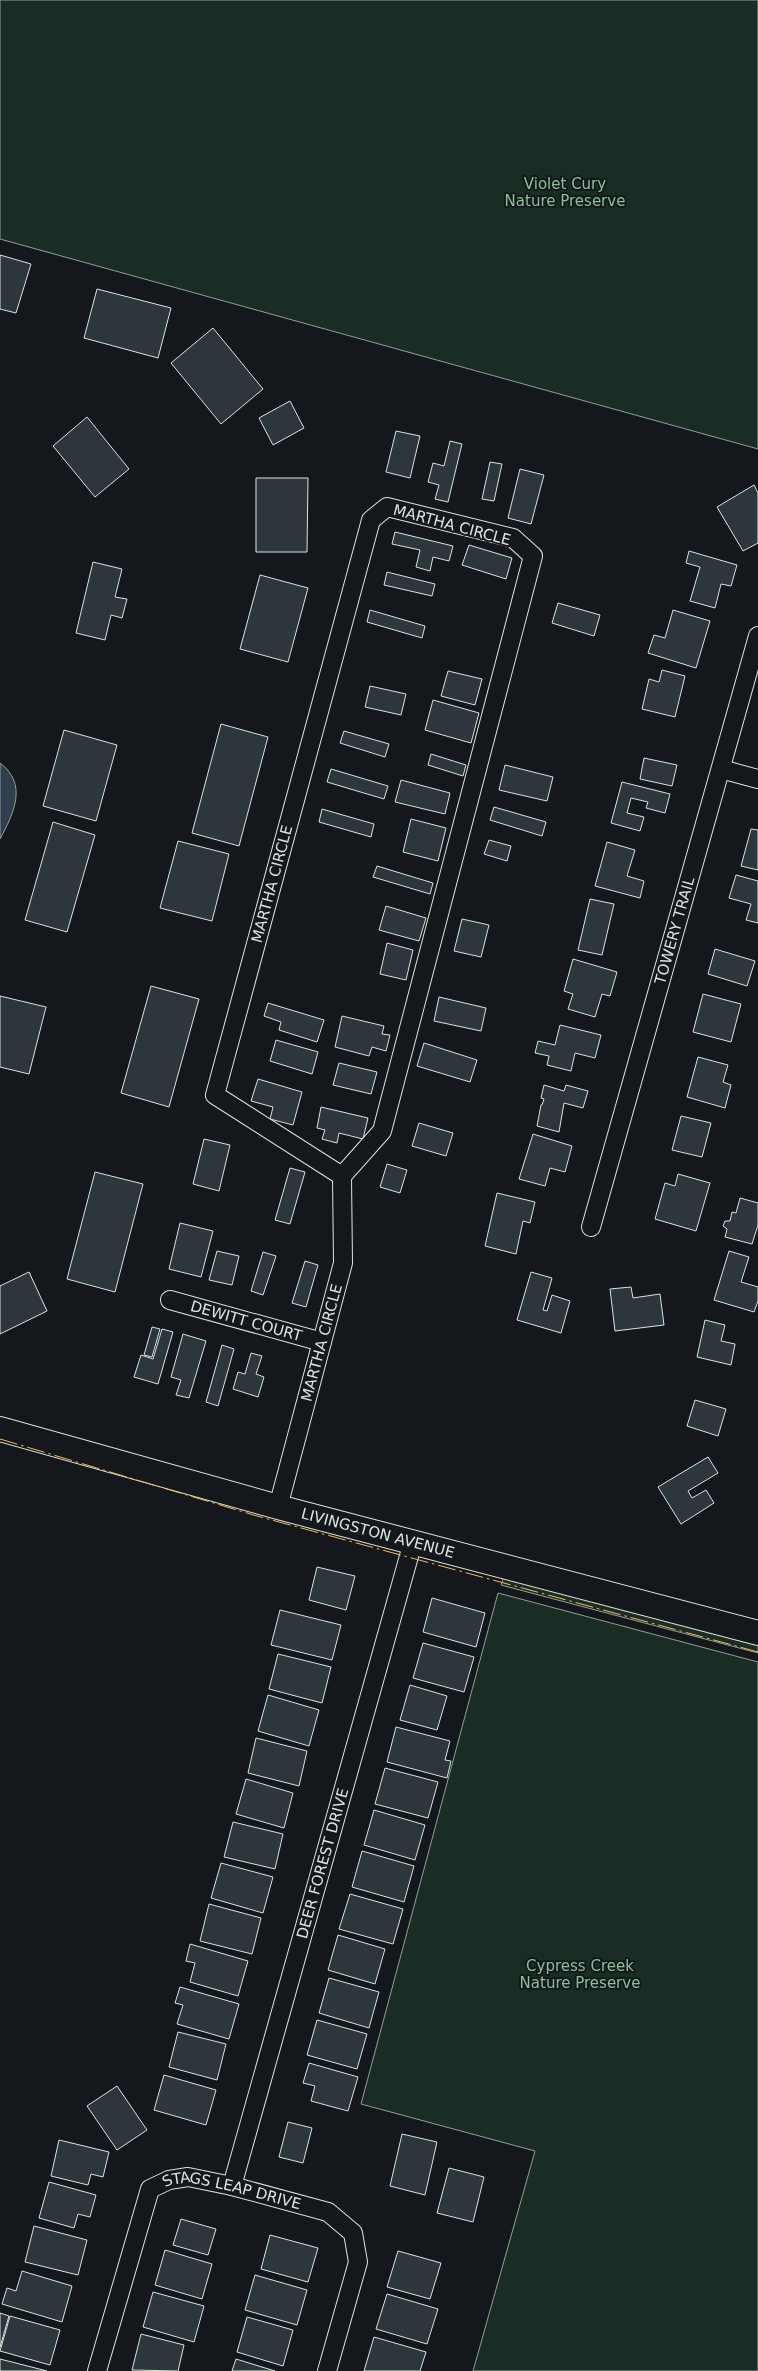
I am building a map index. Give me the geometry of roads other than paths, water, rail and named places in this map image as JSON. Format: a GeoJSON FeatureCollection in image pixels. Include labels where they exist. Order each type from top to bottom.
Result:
{"type":"FeatureCollection","features":[{"type":"Feature","properties":{"kind":"street","name":"MARTHA CIRCLE"},"geometry":{"type":"LineString","coordinates":[[278,1506],[343,1263],[342,1176],[382,1131],[533,556],[513,538],[387,507],[371,520],[215,1095],[342,1176]]}},
{"type":"Feature","properties":{"kind":"street","name":"TOWERY TRAIL"},"geometry":{"type":"LineString","coordinates":[[591,1227],[758,636]]}},
{"type":"Feature","properties":{"kind":"street"},"geometry":{"type":"LineString","coordinates":[[721,769],[758,779]]}},
{"type":"Feature","properties":{"kind":"street","name":"DEWITT COURT"},"geometry":{"type":"LineString","coordinates":[[170,1300],[322,1342]]}},
{"type":"Feature","properties":{"kind":"street","name":"LIVINGSTON AVENUE"},"geometry":{"type":"LineString","coordinates":[[0,1429],[278,1506],[758,1633]]}},
{"type":"Feature","properties":{"kind":"street","name":"DEER FOREST DRIVE"},"geometry":{"type":"LineString","coordinates":[[232,2186],[413,1542]]}},
{"type":"Feature","properties":{"kind":"street","name":"STAGS LEAP DRIVE"},"geometry":{"type":"LineString","coordinates":[[97,2371],[150,2189],[169,2180],[188,2177],[232,2186],[328,2212],[353,2233],[358,2262],[327,2371]]}},
{"type":"Feature","properties":{"kind":"water"},"geometry":{"type":"Polygon","coordinates":[[[0,763],[9,771],[14,780],[16,799],[10,819],[0,839],[0,763]]]}},
{"type":"Feature","properties":{"kind":"park label","name":"Violet Cury Nature Preserve"},"geometry":{"type":"Point","coordinates":[565,192]}},
{"type":"Feature","properties":{"kind":"park label","name":"Cypress Creek Nature Preserve"},"geometry":{"type":"Point","coordinates":[580,1974]}}]}
